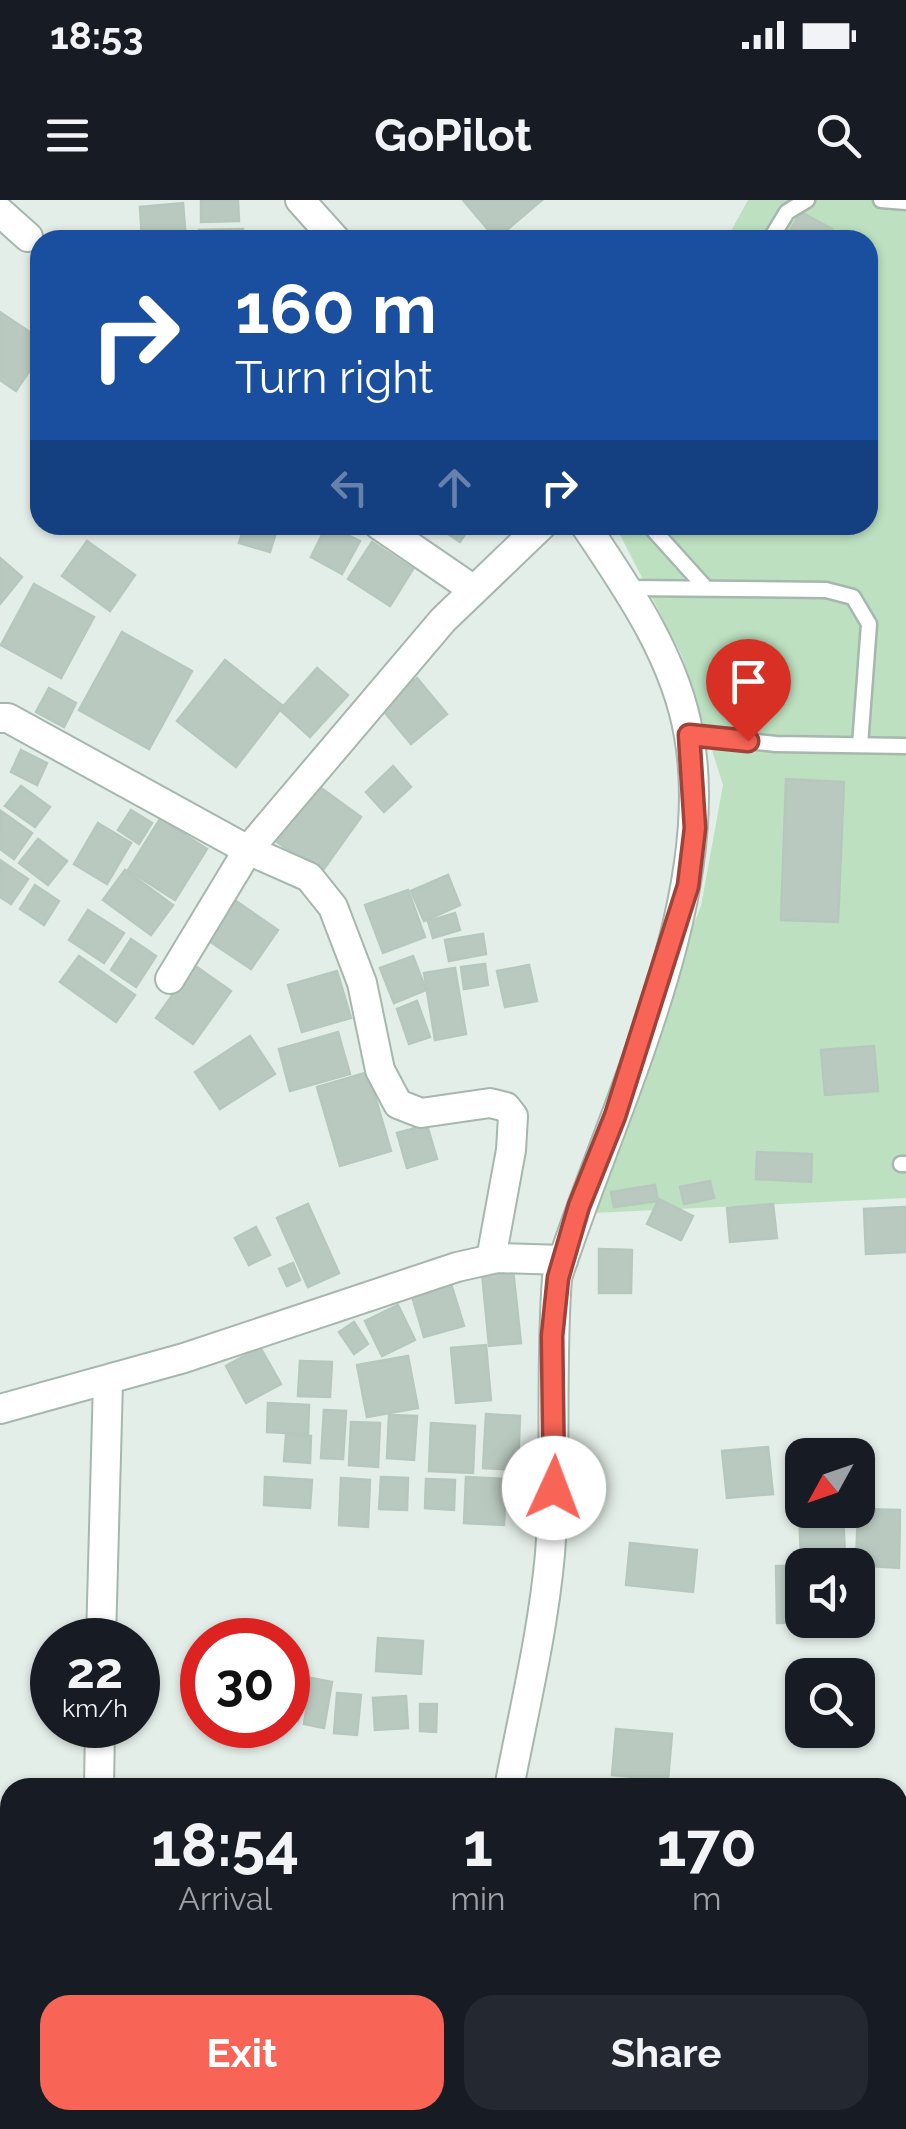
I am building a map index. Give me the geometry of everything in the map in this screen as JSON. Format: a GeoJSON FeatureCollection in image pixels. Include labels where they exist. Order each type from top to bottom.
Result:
{"type":"FeatureCollection","features":[{"type":"Feature","properties":{"kind":"street"},"geometry":{"type":"LineString","coordinates":[[300,200],[327,230]]}},
{"type":"Feature","properties":{"kind":"street"},"geometry":{"type":"LineString","coordinates":[[0,212],[28,237]]}},
{"type":"Feature","properties":{"kind":"street"},"geometry":{"type":"LineString","coordinates":[[394,535],[474,590]]}},
{"type":"Feature","properties":{"kind":"street"},"geometry":{"type":"LineString","coordinates":[[170,979],[248,850],[443,620],[532,535]]}},
{"type":"Feature","properties":{"kind":"street"},"geometry":{"type":"LineString","coordinates":[[512,1778],[549,1558],[556,1454],[552,1336],[563,1260],[579,1206],[615,1116],[688,886],[695,828],[689,735],[666,664],[628,588],[593,535]]}},
{"type":"Feature","properties":{"kind":"street"},"geometry":{"type":"LineString","coordinates":[[0,718],[8,718],[248,850],[309,877],[333,907],[362,983],[380,1070],[398,1104],[421,1114],[490,1103],[506,1107],[512,1116],[512,1150],[491,1259]]}},
{"type":"Feature","properties":{"kind":"street"},"geometry":{"type":"LineString","coordinates":[[0,1409],[108,1381],[400,1283],[491,1259],[563,1260]]}},
{"type":"Feature","properties":{"kind":"street"},"geometry":{"type":"LineString","coordinates":[[102,1618],[108,1381]]}},
{"type":"Feature","properties":{"kind":"street"},"geometry":{"type":"LineString","coordinates":[[99,1778],[100,1748]]}},
{"type":"Feature","properties":{"kind":"lane"},"geometry":{"type":"LineString","coordinates":[[776,230],[787,212],[807,200]]}},
{"type":"Feature","properties":{"kind":"lane"},"geometry":{"type":"LineString","coordinates":[[881,200],[906,202]]}},
{"type":"Feature","properties":{"kind":"lane"},"geometry":{"type":"LineString","coordinates":[[658,535],[704,586]]}},
{"type":"Feature","properties":{"kind":"lane"},"geometry":{"type":"LineString","coordinates":[[628,588],[826,590],[853,597],[869,624],[860,746]]}},
{"type":"Feature","properties":{"kind":"lane"},"geometry":{"type":"LineString","coordinates":[[689,735],[776,744],[906,746]]}},
{"type":"Feature","properties":{"kind":"green space"},"geometry":{"type":"Polygon","coordinates":[[[748,200],[906,200],[906,1198],[595,1213],[640,1057],[701,906],[723,785],[682,656],[620,535],[878,535],[878,230],[732,230],[748,200]]]}},
{"type":"Feature","properties":{"kind":"building"},"geometry":{"type":"Polygon","coordinates":[[[201,200],[238,200],[239,221],[201,222],[201,200]]]}},
{"type":"Feature","properties":{"kind":"building"},"geometry":{"type":"Polygon","coordinates":[[[463,200],[542,200],[507,230],[488,230],[463,200]]]}},
{"type":"Feature","properties":{"kind":"building"},"geometry":{"type":"Polygon","coordinates":[[[183,203],[185,230],[141,230],[140,207],[183,203]]]}},
{"type":"Feature","properties":{"kind":"building"},"geometry":{"type":"Polygon","coordinates":[[[801,212],[832,229],[831,230],[791,230],[801,212]]]}},
{"type":"Feature","properties":{"kind":"building"},"geometry":{"type":"Polygon","coordinates":[[[0,312],[30,332],[30,370],[16,391],[0,380],[0,312]]]}},
{"type":"Feature","properties":{"kind":"building"},"geometry":{"type":"Polygon","coordinates":[[[242,535],[275,535],[270,552],[239,543],[242,535]]]}},
{"type":"Feature","properties":{"kind":"building"},"geometry":{"type":"Polygon","coordinates":[[[322,535],[348,535],[360,541],[342,574],[311,557],[322,535]]]}},
{"type":"Feature","properties":{"kind":"building"},"geometry":{"type":"Polygon","coordinates":[[[87,541],[135,575],[110,611],[62,576],[87,541]]]}},
{"type":"Feature","properties":{"kind":"building"},"geometry":{"type":"Polygon","coordinates":[[[372,542],[413,569],[390,606],[348,579],[372,542]]]}},
{"type":"Feature","properties":{"kind":"building"},"geometry":{"type":"Polygon","coordinates":[[[0,558],[22,577],[0,604],[0,558]]]}},
{"type":"Feature","properties":{"kind":"building"},"geometry":{"type":"Polygon","coordinates":[[[34,584],[94,617],[61,678],[1,645],[34,584]]]}},
{"type":"Feature","properties":{"kind":"building"},"geometry":{"type":"Polygon","coordinates":[[[122,632],[192,671],[149,749],[79,710],[122,632]]]}},
{"type":"Feature","properties":{"kind":"building"},"geometry":{"type":"Polygon","coordinates":[[[225,660],[283,706],[236,767],[177,721],[225,660]]]}},
{"type":"Feature","properties":{"kind":"building"},"geometry":{"type":"Polygon","coordinates":[[[317,668],[348,695],[310,737],[280,710],[317,668]]]}},
{"type":"Feature","properties":{"kind":"building"},"geometry":{"type":"Polygon","coordinates":[[[417,678],[447,714],[411,744],[381,708],[417,678]]]}},
{"type":"Feature","properties":{"kind":"building"},"geometry":{"type":"Polygon","coordinates":[[[49,688],[76,703],[64,727],[36,712],[49,688]]]}},
{"type":"Feature","properties":{"kind":"building"},"geometry":{"type":"Polygon","coordinates":[[[21,750],[47,763],[37,785],[11,772],[21,750]]]}},
{"type":"Feature","properties":{"kind":"building"},"geometry":{"type":"Polygon","coordinates":[[[393,766],[411,787],[384,812],[366,792],[393,766]]]}},
{"type":"Feature","properties":{"kind":"building"},"geometry":{"type":"Polygon","coordinates":[[[786,779],[844,782],[838,922],[781,920],[786,779]]]}},
{"type":"Feature","properties":{"kind":"building"},"geometry":{"type":"Polygon","coordinates":[[[317,785],[361,817],[321,873],[277,842],[317,785]]]}},
{"type":"Feature","properties":{"kind":"building"},"geometry":{"type":"Polygon","coordinates":[[[21,786],[50,807],[35,827],[5,806],[21,786]]]}},
{"type":"Feature","properties":{"kind":"building"},"geometry":{"type":"Polygon","coordinates":[[[131,810],[152,823],[139,844],[118,830],[131,810]]]}},
{"type":"Feature","properties":{"kind":"building"},"geometry":{"type":"Polygon","coordinates":[[[1,811],[32,833],[14,859],[0,849],[1,811]]]}},
{"type":"Feature","properties":{"kind":"building"},"geometry":{"type":"Polygon","coordinates":[[[160,819],[207,849],[175,900],[128,870],[160,819]]]}},
{"type":"Feature","properties":{"kind":"building"},"geometry":{"type":"Polygon","coordinates":[[[98,823],[131,843],[107,884],[74,864],[98,823]]]}},
{"type":"Feature","properties":{"kind":"building"},"geometry":{"type":"Polygon","coordinates":[[[38,839],[67,861],[48,885],[19,863],[38,839]]]}},
{"type":"Feature","properties":{"kind":"building"},"geometry":{"type":"Polygon","coordinates":[[[0,860],[28,879],[11,904],[0,897],[0,860]]]}},
{"type":"Feature","properties":{"kind":"building"},"geometry":{"type":"Polygon","coordinates":[[[125,870],[173,905],[151,935],[103,900],[125,870]]]}},
{"type":"Feature","properties":{"kind":"building"},"geometry":{"type":"Polygon","coordinates":[[[448,875],[460,905],[424,921],[411,891],[448,875]]]}},
{"type":"Feature","properties":{"kind":"building"},"geometry":{"type":"Polygon","coordinates":[[[35,885],[59,901],[44,925],[20,909],[35,885]]]}},
{"type":"Feature","properties":{"kind":"building"},"geometry":{"type":"Polygon","coordinates":[[[408,890],[425,937],[383,953],[365,905],[408,890]]]}},
{"type":"Feature","properties":{"kind":"building"},"geometry":{"type":"Polygon","coordinates":[[[233,899],[278,930],[251,969],[206,939],[233,899]]]}},
{"type":"Feature","properties":{"kind":"building"},"geometry":{"type":"Polygon","coordinates":[[[88,910],[124,933],[104,963],[69,940],[88,910]]]}},
{"type":"Feature","properties":{"kind":"building"},"geometry":{"type":"Polygon","coordinates":[[[455,913],[460,930],[433,938],[428,921],[455,913]]]}},
{"type":"Feature","properties":{"kind":"building"},"geometry":{"type":"Polygon","coordinates":[[[483,934],[486,954],[449,961],[445,940],[483,934]]]}},
{"type":"Feature","properties":{"kind":"building"},"geometry":{"type":"Polygon","coordinates":[[[131,939],[156,956],[136,987],[111,970],[131,939]]]}},
{"type":"Feature","properties":{"kind":"building"},"geometry":{"type":"Polygon","coordinates":[[[79,956],[135,995],[116,1022],[60,982],[79,956]]]}},
{"type":"Feature","properties":{"kind":"building"},"geometry":{"type":"Polygon","coordinates":[[[413,956],[426,990],[394,1003],[380,968],[413,956]]]}},
{"type":"Feature","properties":{"kind":"building"},"geometry":{"type":"Polygon","coordinates":[[[485,964],[488,985],[464,989],[461,967],[485,964]]]}},
{"type":"Feature","properties":{"kind":"building"},"geometry":{"type":"Polygon","coordinates":[[[194,965],[231,991],[193,1044],[156,1018],[194,965]]]}},
{"type":"Feature","properties":{"kind":"building"},"geometry":{"type":"Polygon","coordinates":[[[529,965],[537,1001],[505,1007],[497,971],[529,965]]]}},
{"type":"Feature","properties":{"kind":"building"},"geometry":{"type":"Polygon","coordinates":[[[455,968],[466,1034],[435,1040],[424,973],[455,968]]]}},
{"type":"Feature","properties":{"kind":"building"},"geometry":{"type":"Polygon","coordinates":[[[337,971],[351,1018],[302,1032],[288,985],[337,971]]]}},
{"type":"Feature","properties":{"kind":"building"},"geometry":{"type":"Polygon","coordinates":[[[417,1001],[430,1037],[409,1044],[397,1009],[417,1001]]]}},
{"type":"Feature","properties":{"kind":"building"},"geometry":{"type":"Polygon","coordinates":[[[338,1032],[350,1074],[290,1091],[279,1049],[338,1032]]]}},
{"type":"Feature","properties":{"kind":"building"},"geometry":{"type":"Polygon","coordinates":[[[250,1036],[275,1074],[220,1109],[195,1072],[250,1036]]]}},
{"type":"Feature","properties":{"kind":"building"},"geometry":{"type":"Polygon","coordinates":[[[874,1046],[878,1091],[825,1095],[821,1050],[874,1046]]]}},
{"type":"Feature","properties":{"kind":"building"},"geometry":{"type":"Polygon","coordinates":[[[368,1072],[391,1151],[340,1166],[317,1087],[368,1072]]]}},
{"type":"Feature","properties":{"kind":"building"},"geometry":{"type":"Polygon","coordinates":[[[427,1125],[437,1159],[407,1168],[397,1133],[427,1125]]]}},
{"type":"Feature","properties":{"kind":"building"},"geometry":{"type":"Polygon","coordinates":[[[757,1152],[812,1154],[811,1182],[756,1179],[757,1152]]]}},
{"type":"Feature","properties":{"kind":"building"},"geometry":{"type":"Polygon","coordinates":[[[710,1181],[714,1198],[684,1204],[680,1187],[710,1181]]]}},
{"type":"Feature","properties":{"kind":"building"},"geometry":{"type":"Polygon","coordinates":[[[655,1185],[658,1201],[614,1207],[611,1192],[655,1185]]]}},
{"type":"Feature","properties":{"kind":"building"},"geometry":{"type":"Polygon","coordinates":[[[659,1199],[693,1216],[681,1240],[647,1224],[659,1199]]]}},
{"type":"Feature","properties":{"kind":"building"},"geometry":{"type":"Polygon","coordinates":[[[308,1204],[339,1273],[308,1287],[277,1218],[308,1204]]]}},
{"type":"Feature","properties":{"kind":"building"},"geometry":{"type":"Polygon","coordinates":[[[773,1204],[777,1238],[730,1242],[727,1208],[773,1204]]]}},
{"type":"Feature","properties":{"kind":"building"},"geometry":{"type":"Polygon","coordinates":[[[905,1207],[906,1252],[866,1254],[864,1209],[905,1207]]]}},
{"type":"Feature","properties":{"kind":"building"},"geometry":{"type":"Polygon","coordinates":[[[256,1227],[270,1255],[249,1265],[235,1238],[256,1227]]]}},
{"type":"Feature","properties":{"kind":"building"},"geometry":{"type":"Polygon","coordinates":[[[599,1249],[632,1250],[631,1293],[599,1293],[599,1249]]]}},
{"type":"Feature","properties":{"kind":"building"},"geometry":{"type":"Polygon","coordinates":[[[293,1263],[300,1280],[287,1286],[279,1269],[293,1263]]]}},
{"type":"Feature","properties":{"kind":"building"},"geometry":{"type":"Polygon","coordinates":[[[513,1270],[521,1343],[489,1346],[482,1273],[513,1270]]]}},
{"type":"Feature","properties":{"kind":"building"},"geometry":{"type":"Polygon","coordinates":[[[448,1274],[464,1326],[424,1337],[409,1286],[448,1274]]]}},
{"type":"Feature","properties":{"kind":"building"},"geometry":{"type":"Polygon","coordinates":[[[398,1305],[415,1340],[382,1356],[365,1321],[398,1305]]]}},
{"type":"Feature","properties":{"kind":"building"},"geometry":{"type":"Polygon","coordinates":[[[354,1322],[368,1344],[354,1354],[339,1332],[354,1322]]]}},
{"type":"Feature","properties":{"kind":"building"},"geometry":{"type":"Polygon","coordinates":[[[486,1345],[491,1400],[456,1403],[451,1348],[486,1345]]]}},
{"type":"Feature","properties":{"kind":"building"},"geometry":{"type":"Polygon","coordinates":[[[260,1347],[281,1384],[246,1403],[226,1366],[260,1347]]]}},
{"type":"Feature","properties":{"kind":"building"},"geometry":{"type":"Polygon","coordinates":[[[408,1356],[418,1408],[367,1417],[357,1365],[408,1356]]]}},
{"type":"Feature","properties":{"kind":"building"},"geometry":{"type":"Polygon","coordinates":[[[300,1361],[332,1362],[330,1397],[298,1396],[300,1361]]]}},
{"type":"Feature","properties":{"kind":"building"},"geometry":{"type":"Polygon","coordinates":[[[268,1403],[309,1405],[308,1434],[267,1432],[268,1403]]]}},
{"type":"Feature","properties":{"kind":"building"},"geometry":{"type":"Polygon","coordinates":[[[324,1410],[346,1411],[343,1459],[321,1458],[324,1410]]]}},
{"type":"Feature","properties":{"kind":"building"},"geometry":{"type":"Polygon","coordinates":[[[486,1414],[520,1416],[518,1470],[483,1468],[486,1414]]]}},
{"type":"Feature","properties":{"kind":"building"},"geometry":{"type":"Polygon","coordinates":[[[389,1415],[417,1416],[414,1460],[387,1458],[389,1415]]]}},
{"type":"Feature","properties":{"kind":"building"},"geometry":{"type":"Polygon","coordinates":[[[351,1422],[380,1423],[378,1467],[349,1465],[351,1422]]]}},
{"type":"Feature","properties":{"kind":"building"},"geometry":{"type":"Polygon","coordinates":[[[431,1423],[475,1426],[473,1473],[429,1471],[431,1423]]]}},
{"type":"Feature","properties":{"kind":"building"},"geometry":{"type":"Polygon","coordinates":[[[286,1435],[311,1436],[310,1463],[284,1461],[286,1435]]]}},
{"type":"Feature","properties":{"kind":"building"},"geometry":{"type":"Polygon","coordinates":[[[768,1447],[773,1494],[727,1498],[722,1451],[768,1447]]]}},
{"type":"Feature","properties":{"kind":"building"},"geometry":{"type":"Polygon","coordinates":[[[265,1477],[312,1480],[310,1508],[264,1505],[265,1477]]]}},
{"type":"Feature","properties":{"kind":"building"},"geometry":{"type":"Polygon","coordinates":[[[381,1477],[408,1478],[407,1510],[379,1509],[381,1477]]]}},
{"type":"Feature","properties":{"kind":"building"},"geometry":{"type":"Polygon","coordinates":[[[466,1477],[506,1479],[504,1525],[464,1523],[466,1477]]]}},
{"type":"Feature","properties":{"kind":"building"},"geometry":{"type":"Polygon","coordinates":[[[341,1478],[370,1480],[368,1527],[339,1525],[341,1478]]]}},
{"type":"Feature","properties":{"kind":"building"},"geometry":{"type":"Polygon","coordinates":[[[426,1479],[455,1480],[454,1510],[425,1508],[426,1479]]]}},
{"type":"Feature","properties":{"kind":"building"},"geometry":{"type":"Polygon","coordinates":[[[875,1509],[900,1510],[899,1568],[875,1566],[875,1548],[857,1548],[857,1528],[875,1528],[875,1509]]]}},
{"type":"Feature","properties":{"kind":"building"},"geometry":{"type":"Polygon","coordinates":[[[800,1528],[844,1528],[845,1548],[801,1548],[800,1528]]]}},
{"type":"Feature","properties":{"kind":"building"},"geometry":{"type":"Polygon","coordinates":[[[630,1543],[697,1550],[693,1592],[626,1585],[630,1543]]]}},
{"type":"Feature","properties":{"kind":"building"},"geometry":{"type":"Polygon","coordinates":[[[776,1566],[785,1566],[785,1623],[777,1623],[776,1566]]]}},
{"type":"Feature","properties":{"kind":"building"},"geometry":{"type":"Polygon","coordinates":[[[378,1638],[423,1641],[421,1674],[376,1671],[378,1638]]]}},
{"type":"Feature","properties":{"kind":"building"},"geometry":{"type":"Polygon","coordinates":[[[311,1678],[332,1682],[324,1728],[310,1725],[311,1678]]]}},
{"type":"Feature","properties":{"kind":"building"},"geometry":{"type":"Polygon","coordinates":[[[337,1693],[361,1695],[357,1735],[334,1733],[337,1693]]]}},
{"type":"Feature","properties":{"kind":"building"},"geometry":{"type":"Polygon","coordinates":[[[406,1696],[408,1728],[375,1730],[373,1698],[406,1696]]]}},
{"type":"Feature","properties":{"kind":"building"},"geometry":{"type":"Polygon","coordinates":[[[420,1704],[437,1704],[436,1732],[420,1731],[420,1704]]]}},
{"type":"Feature","properties":{"kind":"building"},"geometry":{"type":"Polygon","coordinates":[[[616,1729],[672,1734],[668,1778],[612,1775],[616,1729]]]}},
{"type":"Feature","properties":{"kind":"route"},"geometry":{"type":"LineString","coordinates":[[554,1488],[552,1336],[558,1278],[579,1206],[615,1116],[688,886],[695,828],[689,735],[748,741]]}}]}
